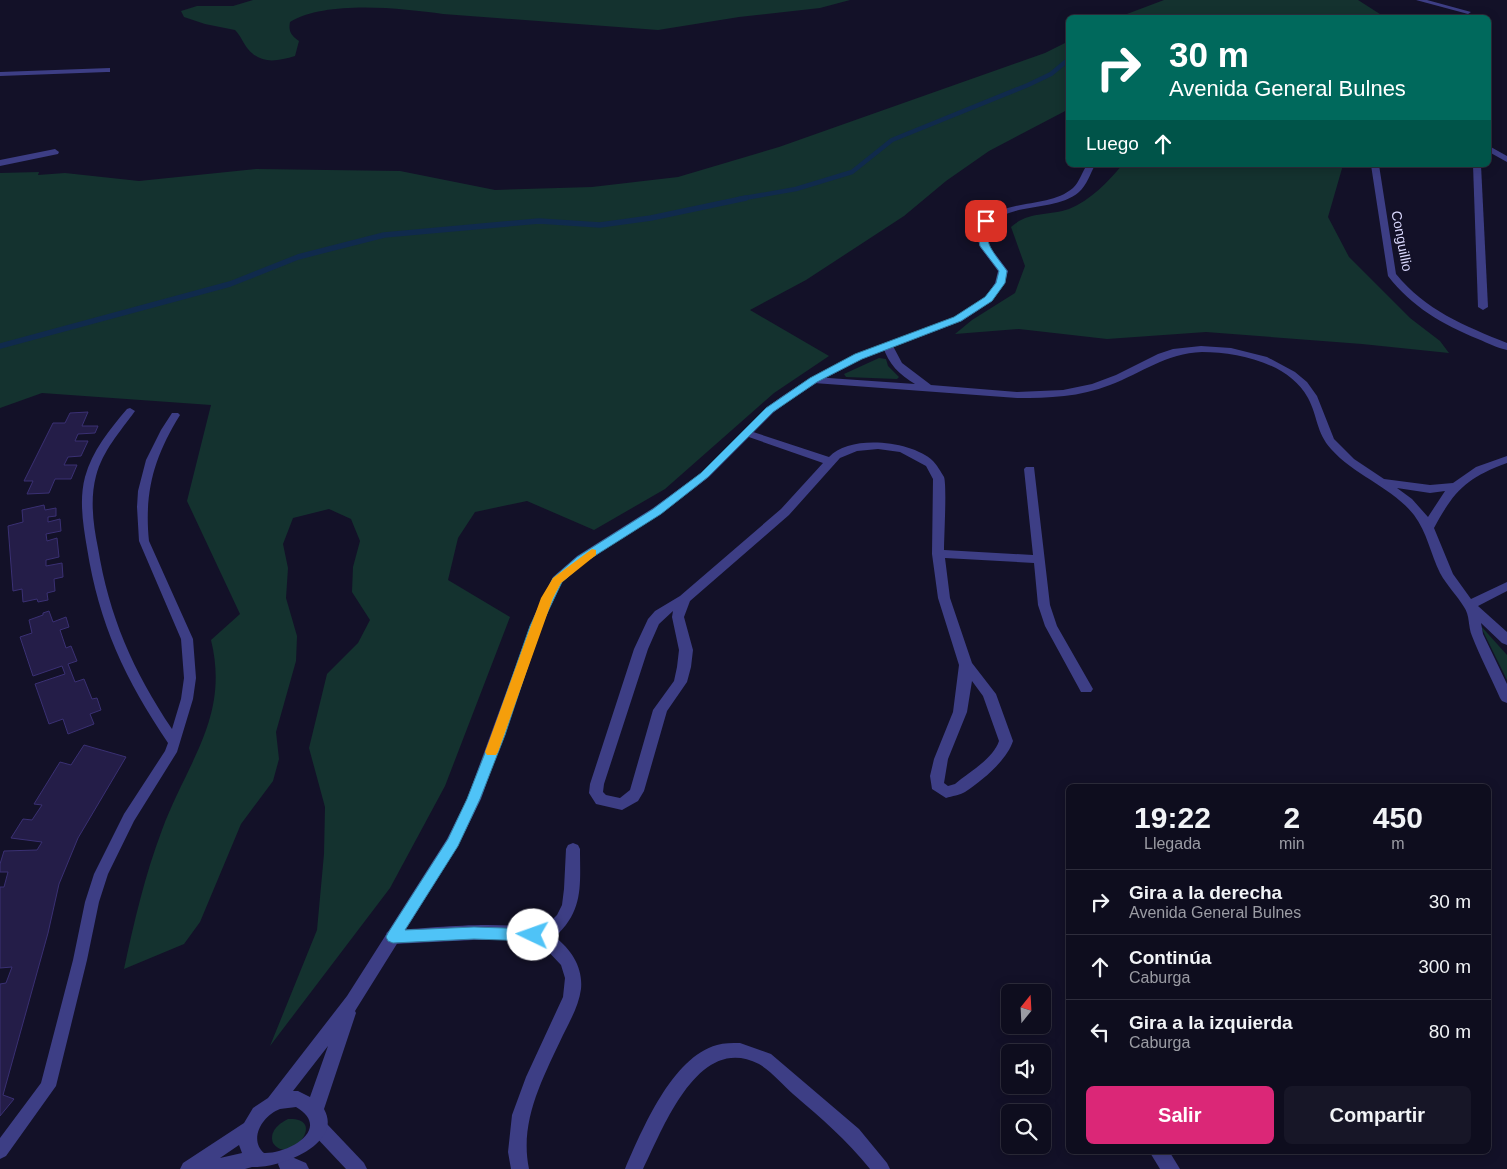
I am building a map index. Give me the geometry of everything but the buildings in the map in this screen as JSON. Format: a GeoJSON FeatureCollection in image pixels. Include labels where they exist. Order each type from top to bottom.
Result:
{"type":"FeatureCollection","features":[{"type":"Feature","properties":{"kind":"street"},"geometry":{"type":"LineString","coordinates":[[0,74],[107,70]]}},
{"type":"Feature","properties":{"kind":"street"},"geometry":{"type":"LineString","coordinates":[[1491,150],[1507,159]]}},
{"type":"Feature","properties":{"kind":"street"},"geometry":{"type":"LineString","coordinates":[[0,162],[55,152]]}},
{"type":"Feature","properties":{"kind":"street"},"geometry":{"type":"LineString","coordinates":[[189,1169],[249,1128],[264,1109],[274,1103],[352,1001],[453,842],[474,799],[540,616],[557,580],[581,559],[657,511],[697,481],[770,410],[814,380],[858,356],[958,319],[989,299],[1000,283],[1003,271],[984,246],[981,230],[986,221],[1003,212],[1056,200],[1069,195],[1078,188],[1090,167]]}},
{"type":"Feature","properties":{"kind":"street","name":"Conguillio"},"geometry":{"type":"LineString","coordinates":[[1374,167],[1391,274],[1414,300],[1438,316],[1507,347]]}},
{"type":"Feature","properties":{"kind":"street"},"geometry":{"type":"LineString","coordinates":[[1477,167],[1483,307]]}},
{"type":"Feature","properties":{"kind":"street"},"geometry":{"type":"LineString","coordinates":[[888,346],[890,355],[896,364],[929,388]]}},
{"type":"Feature","properties":{"kind":"street"},"geometry":{"type":"LineString","coordinates":[[814,380],[1018,395],[1066,393],[1108,382],[1154,358],[1177,351],[1203,349],[1235,352],[1265,361],[1300,382],[1312,396],[1319,422],[1330,441],[1347,458],[1382,482],[1417,511],[1429,527],[1435,548],[1452,584],[1507,640]]}},
{"type":"Feature","properties":{"kind":"street"},"geometry":{"type":"LineString","coordinates":[[747,432],[829,461]]}},
{"type":"Feature","properties":{"kind":"street"},"geometry":{"type":"LineString","coordinates":[[684,599],[678,617],[686,650],[684,667],[680,682],[660,710],[637,791],[633,797],[622,804],[600,800],[596,793],[596,784],[641,649],[652,622],[660,614],[684,599],[785,512],[829,461],[845,452],[878,446],[907,451],[930,464],[939,479],[938,554],[944,598],[966,665],[989,694],[1006,741],[1003,750],[994,760],[958,789],[946,792],[940,790],[936,778],[940,761],[958,717],[966,665]]}},
{"type":"Feature","properties":{"kind":"street"},"geometry":{"type":"LineString","coordinates":[[1429,527],[1437,509],[1454,486],[1479,469],[1507,459]]}},
{"type":"Feature","properties":{"kind":"street"},"geometry":{"type":"LineString","coordinates":[[1030,468],[1044,605],[1051,626],[1086,689]]}},
{"type":"Feature","properties":{"kind":"street"},"geometry":{"type":"LineString","coordinates":[[1382,482],[1430,489],[1454,486]]}},
{"type":"Feature","properties":{"kind":"street"},"geometry":{"type":"LineString","coordinates":[[938,554],[1038,558]]}},
{"type":"Feature","properties":{"kind":"street"},"geometry":{"type":"LineString","coordinates":[[1471,604],[1507,586]]}},
{"type":"Feature","properties":{"kind":"street"},"geometry":{"type":"LineString","coordinates":[[1471,604],[1477,634],[1507,698]]}},
{"type":"Feature","properties":{"kind":"street"},"geometry":{"type":"LineString","coordinates":[[544,938],[560,922],[567,911],[570,899],[573,849]]}},
{"type":"Feature","properties":{"kind":"street"},"geometry":{"type":"LineString","coordinates":[[393,937],[474,933],[522,934],[544,938],[564,953],[573,975],[573,988],[570,1000],[524,1106],[517,1147],[520,1169]]}},
{"type":"Feature","properties":{"kind":"street"},"geometry":{"type":"LineString","coordinates":[[315,1110],[352,1001]]}},
{"type":"Feature","properties":{"kind":"street"},"geometry":{"type":"LineString","coordinates":[[634,1169],[666,1108],[686,1075],[704,1057],[729,1049],[754,1053],[765,1059],[853,1135],[880,1169]]}},
{"type":"Feature","properties":{"kind":"street"},"geometry":{"type":"LineString","coordinates":[[249,1128],[249,1150],[254,1158],[263,1164],[293,1167],[299,1158],[309,1150],[320,1129],[319,1118],[315,1110],[298,1100],[274,1103]]}},
{"type":"Feature","properties":{"kind":"street"},"geometry":{"type":"LineString","coordinates":[[320,1129],[358,1169]]}},
{"type":"Feature","properties":{"kind":"street"},"geometry":{"type":"LineString","coordinates":[[1160,1154],[1171,1169]]}},
{"type":"Feature","properties":{"kind":"street"},"geometry":{"type":"LineString","coordinates":[[213,1169],[254,1158]]}},
{"type":"Feature","properties":{"kind":"lane"},"geometry":{"type":"LineString","coordinates":[[1419,0],[1468,12]]}},
{"type":"Feature","properties":{"kind":"lane"},"geometry":{"type":"LineString","coordinates":[[130,411],[106,442],[94,466],[87,491],[88,521],[100,593],[113,636],[148,706],[173,741]]}},
{"type":"Feature","properties":{"kind":"lane"},"geometry":{"type":"LineString","coordinates":[[0,1151],[48,1086],[80,960],[92,902],[101,874],[129,818],[171,752],[187,699],[190,658],[187,639],[144,541],[141,507],[146,470],[163,433],[175,415]]}},
{"type":"Feature","properties":{"kind":"green space"},"geometry":{"type":"Polygon","coordinates":[[[253,0],[850,0],[820,8],[739,17],[658,30],[386,8],[343,8],[305,15],[290,22],[291,33],[299,41],[295,56],[270,60],[258,58],[253,54],[235,30],[205,24],[184,17],[181,11],[197,6],[233,6],[253,0]]]}},
{"type":"Feature","properties":{"kind":"green space"},"geometry":{"type":"Polygon","coordinates":[[[1164,0],[1358,0],[1381,15],[1124,15],[1164,0]]]}},
{"type":"Feature","properties":{"kind":"green space"},"geometry":{"type":"Polygon","coordinates":[[[1066,42],[1066,111],[989,151],[946,181],[904,216],[806,280],[750,310],[829,356],[774,393],[665,489],[594,530],[527,501],[475,512],[458,538],[448,580],[510,617],[445,786],[390,888],[270,1046],[317,930],[324,854],[325,807],[309,748],[327,674],[358,643],[370,620],[352,592],[353,567],[360,541],[351,519],[329,509],[293,518],[283,544],[288,568],[286,598],[297,636],[296,661],[276,732],[279,759],[273,781],[241,824],[200,922],[184,944],[124,969],[150,864],[172,805],[203,738],[210,716],[215,693],[215,667],[211,640],[240,614],[187,501],[211,405],[42,393],[0,408],[0,173],[39,172],[38,175],[65,173],[139,181],[256,169],[400,171],[495,190],[592,187],[678,177],[779,147],[1045,53],[1066,42]]]}},
{"type":"Feature","properties":{"kind":"green space"},"geometry":{"type":"Polygon","coordinates":[[[1120,167],[1342,167],[1328,217],[1349,257],[1410,318],[1440,341],[1449,353],[1206,332],[1107,339],[1019,329],[955,334],[972,320],[1015,293],[1025,266],[1011,227],[1024,218],[1069,209],[1085,201],[1120,167]]]}},
{"type":"Feature","properties":{"kind":"green space"},"geometry":{"type":"Polygon","coordinates":[[[879,358],[886,359],[888,366],[899,377],[897,379],[846,377],[844,374],[879,358]]]}},
{"type":"Feature","properties":{"kind":"green space"},"geometry":{"type":"Polygon","coordinates":[[[1480,625],[1507,655],[1507,680],[1480,625]]]}},
{"type":"Feature","properties":{"kind":"green space"},"geometry":{"type":"Polygon","coordinates":[[[288,1119],[300,1120],[305,1125],[305,1132],[302,1139],[296,1145],[288,1149],[280,1149],[273,1143],[272,1135],[281,1123],[288,1119]]]}},
{"type":"Feature","properties":{"kind":"waterway"},"geometry":{"type":"LineString","coordinates":[[739,199],[796,189],[852,172],[892,140],[1028,85],[1051,74],[1066,62]]}},
{"type":"Feature","properties":{"kind":"waterway"},"geometry":{"type":"LineString","coordinates":[[0,346],[230,284],[298,257],[384,235],[539,221],[600,225],[651,218],[746,198]]}},
{"type":"Feature","properties":{"kind":"slow traffic"},"geometry":{"type":"LineString","coordinates":[[492,752],[547,598],[557,580],[592,552]]}},
{"type":"Feature","properties":{"kind":"route"},"geometry":{"type":"LineString","coordinates":[[533,935],[474,933],[393,937],[453,842],[474,799],[536,626],[547,598],[557,580],[581,559],[657,511],[705,475],[770,410],[814,380],[858,356],[958,319],[989,299],[996,291],[1003,271],[984,246],[981,230],[982,225],[986,221]]}}]}
